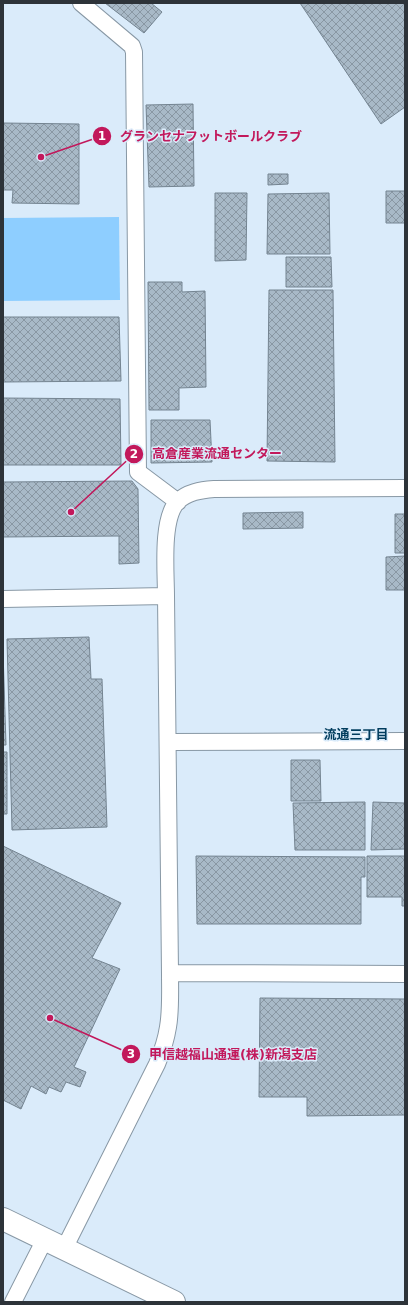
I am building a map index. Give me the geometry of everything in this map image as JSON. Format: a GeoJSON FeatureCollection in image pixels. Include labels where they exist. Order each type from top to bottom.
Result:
{"type":"FeatureCollection","features":[{"type":"Feature","properties":{"kind":"street"},"geometry":{"type":"LineString","coordinates":[[81,3],[132,46],[134,52],[138,472],[178,502]]}},
{"type":"Feature","properties":{"kind":"street"},"geometry":{"type":"LineString","coordinates":[[13,1302],[54,1244],[157,1064],[164,1045],[168,1027],[170,1010],[170,974],[166,596],[167,527],[170,513],[178,502],[189,494],[202,490],[405,488]]}},
{"type":"Feature","properties":{"kind":"street"},"geometry":{"type":"LineString","coordinates":[[3,599],[166,596]]}},
{"type":"Feature","properties":{"kind":"street"},"geometry":{"type":"LineString","coordinates":[[168,742],[405,741]]}},
{"type":"Feature","properties":{"kind":"street"},"geometry":{"type":"LineString","coordinates":[[170,974],[405,974]]}},
{"type":"Feature","properties":{"kind":"street"},"geometry":{"type":"LineString","coordinates":[[3,1219],[174,1302]]}},
{"type":"Feature","properties":{"kind":"shaded area"},"geometry":{"type":"Polygon","coordinates":[[[119,217],[120,300],[3,301],[3,218],[119,217]]]}},
{"type":"Feature","properties":{"kind":"building"},"geometry":{"type":"Polygon","coordinates":[[[105,3],[151,3],[162,12],[144,33],[105,3]]]}},
{"type":"Feature","properties":{"kind":"building"},"geometry":{"type":"Polygon","coordinates":[[[300,3],[405,3],[405,107],[381,124],[300,3]]]}},
{"type":"Feature","properties":{"kind":"building"},"geometry":{"type":"Polygon","coordinates":[[[193,104],[194,186],[149,187],[146,105],[193,104]]]}},
{"type":"Feature","properties":{"kind":"building"},"geometry":{"type":"Polygon","coordinates":[[[3,123],[79,124],[79,204],[12,203],[13,190],[3,190],[3,123]]]}},
{"type":"Feature","properties":{"kind":"building"},"geometry":{"type":"Polygon","coordinates":[[[268,174],[288,174],[288,184],[268,185],[268,174]]]}},
{"type":"Feature","properties":{"kind":"building"},"geometry":{"type":"Polygon","coordinates":[[[386,191],[405,191],[405,223],[386,223],[386,191]]]}},
{"type":"Feature","properties":{"kind":"building"},"geometry":{"type":"Polygon","coordinates":[[[215,193],[247,193],[246,260],[215,261],[215,193]]]}},
{"type":"Feature","properties":{"kind":"building"},"geometry":{"type":"Polygon","coordinates":[[[329,193],[330,254],[267,254],[268,194],[329,193]]]}},
{"type":"Feature","properties":{"kind":"building"},"geometry":{"type":"Polygon","coordinates":[[[286,257],[331,257],[332,287],[286,287],[286,257]]]}},
{"type":"Feature","properties":{"kind":"building"},"geometry":{"type":"Polygon","coordinates":[[[148,282],[182,282],[182,292],[205,291],[206,387],[179,388],[179,410],[149,410],[148,282]]]}},
{"type":"Feature","properties":{"kind":"building"},"geometry":{"type":"Polygon","coordinates":[[[269,290],[333,290],[335,462],[267,461],[269,290]]]}},
{"type":"Feature","properties":{"kind":"building"},"geometry":{"type":"Polygon","coordinates":[[[3,317],[119,317],[121,381],[3,382],[3,317]]]}},
{"type":"Feature","properties":{"kind":"building"},"geometry":{"type":"Polygon","coordinates":[[[3,398],[120,399],[121,465],[3,465],[3,398]]]}},
{"type":"Feature","properties":{"kind":"building"},"geometry":{"type":"Polygon","coordinates":[[[151,420],[210,420],[212,462],[151,463],[151,420]]]}},
{"type":"Feature","properties":{"kind":"building"},"geometry":{"type":"Polygon","coordinates":[[[132,481],[138,489],[139,563],[119,564],[119,536],[3,537],[3,482],[132,481]]]}},
{"type":"Feature","properties":{"kind":"building"},"geometry":{"type":"Polygon","coordinates":[[[303,512],[303,528],[243,529],[243,513],[303,512]]]}},
{"type":"Feature","properties":{"kind":"building"},"geometry":{"type":"Polygon","coordinates":[[[395,514],[405,514],[405,553],[395,553],[395,514]]]}},
{"type":"Feature","properties":{"kind":"building"},"geometry":{"type":"Polygon","coordinates":[[[405,556],[405,590],[386,590],[386,557],[405,556]]]}},
{"type":"Feature","properties":{"kind":"building"},"geometry":{"type":"Polygon","coordinates":[[[89,637],[91,679],[102,679],[107,827],[12,830],[7,639],[89,637]]]}},
{"type":"Feature","properties":{"kind":"building"},"geometry":{"type":"Polygon","coordinates":[[[3,651],[6,745],[3,745],[3,651]]]}},
{"type":"Feature","properties":{"kind":"building"},"geometry":{"type":"Polygon","coordinates":[[[3,752],[7,752],[7,814],[3,814],[3,752]]]}},
{"type":"Feature","properties":{"kind":"building"},"geometry":{"type":"Polygon","coordinates":[[[291,760],[320,760],[321,801],[291,801],[291,760]]]}},
{"type":"Feature","properties":{"kind":"building"},"geometry":{"type":"Polygon","coordinates":[[[365,802],[365,850],[295,850],[293,803],[365,802]]]}},
{"type":"Feature","properties":{"kind":"building"},"geometry":{"type":"Polygon","coordinates":[[[373,802],[405,803],[405,849],[371,850],[373,802]]]}},
{"type":"Feature","properties":{"kind":"building"},"geometry":{"type":"Polygon","coordinates":[[[3,846],[121,903],[92,958],[120,969],[74,1067],[86,1072],[80,1087],[66,1082],[61,1092],[49,1087],[46,1094],[31,1086],[21,1109],[3,1100],[3,846]]]}},
{"type":"Feature","properties":{"kind":"building"},"geometry":{"type":"Polygon","coordinates":[[[196,856],[365,857],[365,877],[361,877],[361,924],[197,924],[196,856]]]}},
{"type":"Feature","properties":{"kind":"building"},"geometry":{"type":"Polygon","coordinates":[[[367,856],[405,856],[405,906],[402,906],[402,897],[367,897],[367,856]]]}},
{"type":"Feature","properties":{"kind":"building"},"geometry":{"type":"Polygon","coordinates":[[[260,998],[405,999],[405,1115],[307,1116],[307,1097],[259,1097],[260,998]]]}},
{"type":"Feature","properties":{"kind":"place","name":"グランセナフットボールクラブ"},"geometry":{"type":"Point","coordinates":[41,157]}},
{"type":"Feature","properties":{"kind":"place","name":"高倉産業流通センター"},"geometry":{"type":"Point","coordinates":[71,512]}},
{"type":"Feature","properties":{"kind":"place","name":"甲信越福山通運(株)新潟支店"},"geometry":{"type":"Point","coordinates":[50,1018]}},
{"type":"Feature","properties":{"kind":"district","name":"流通三丁目"},"geometry":{"type":"Point","coordinates":[356,734]}}]}
